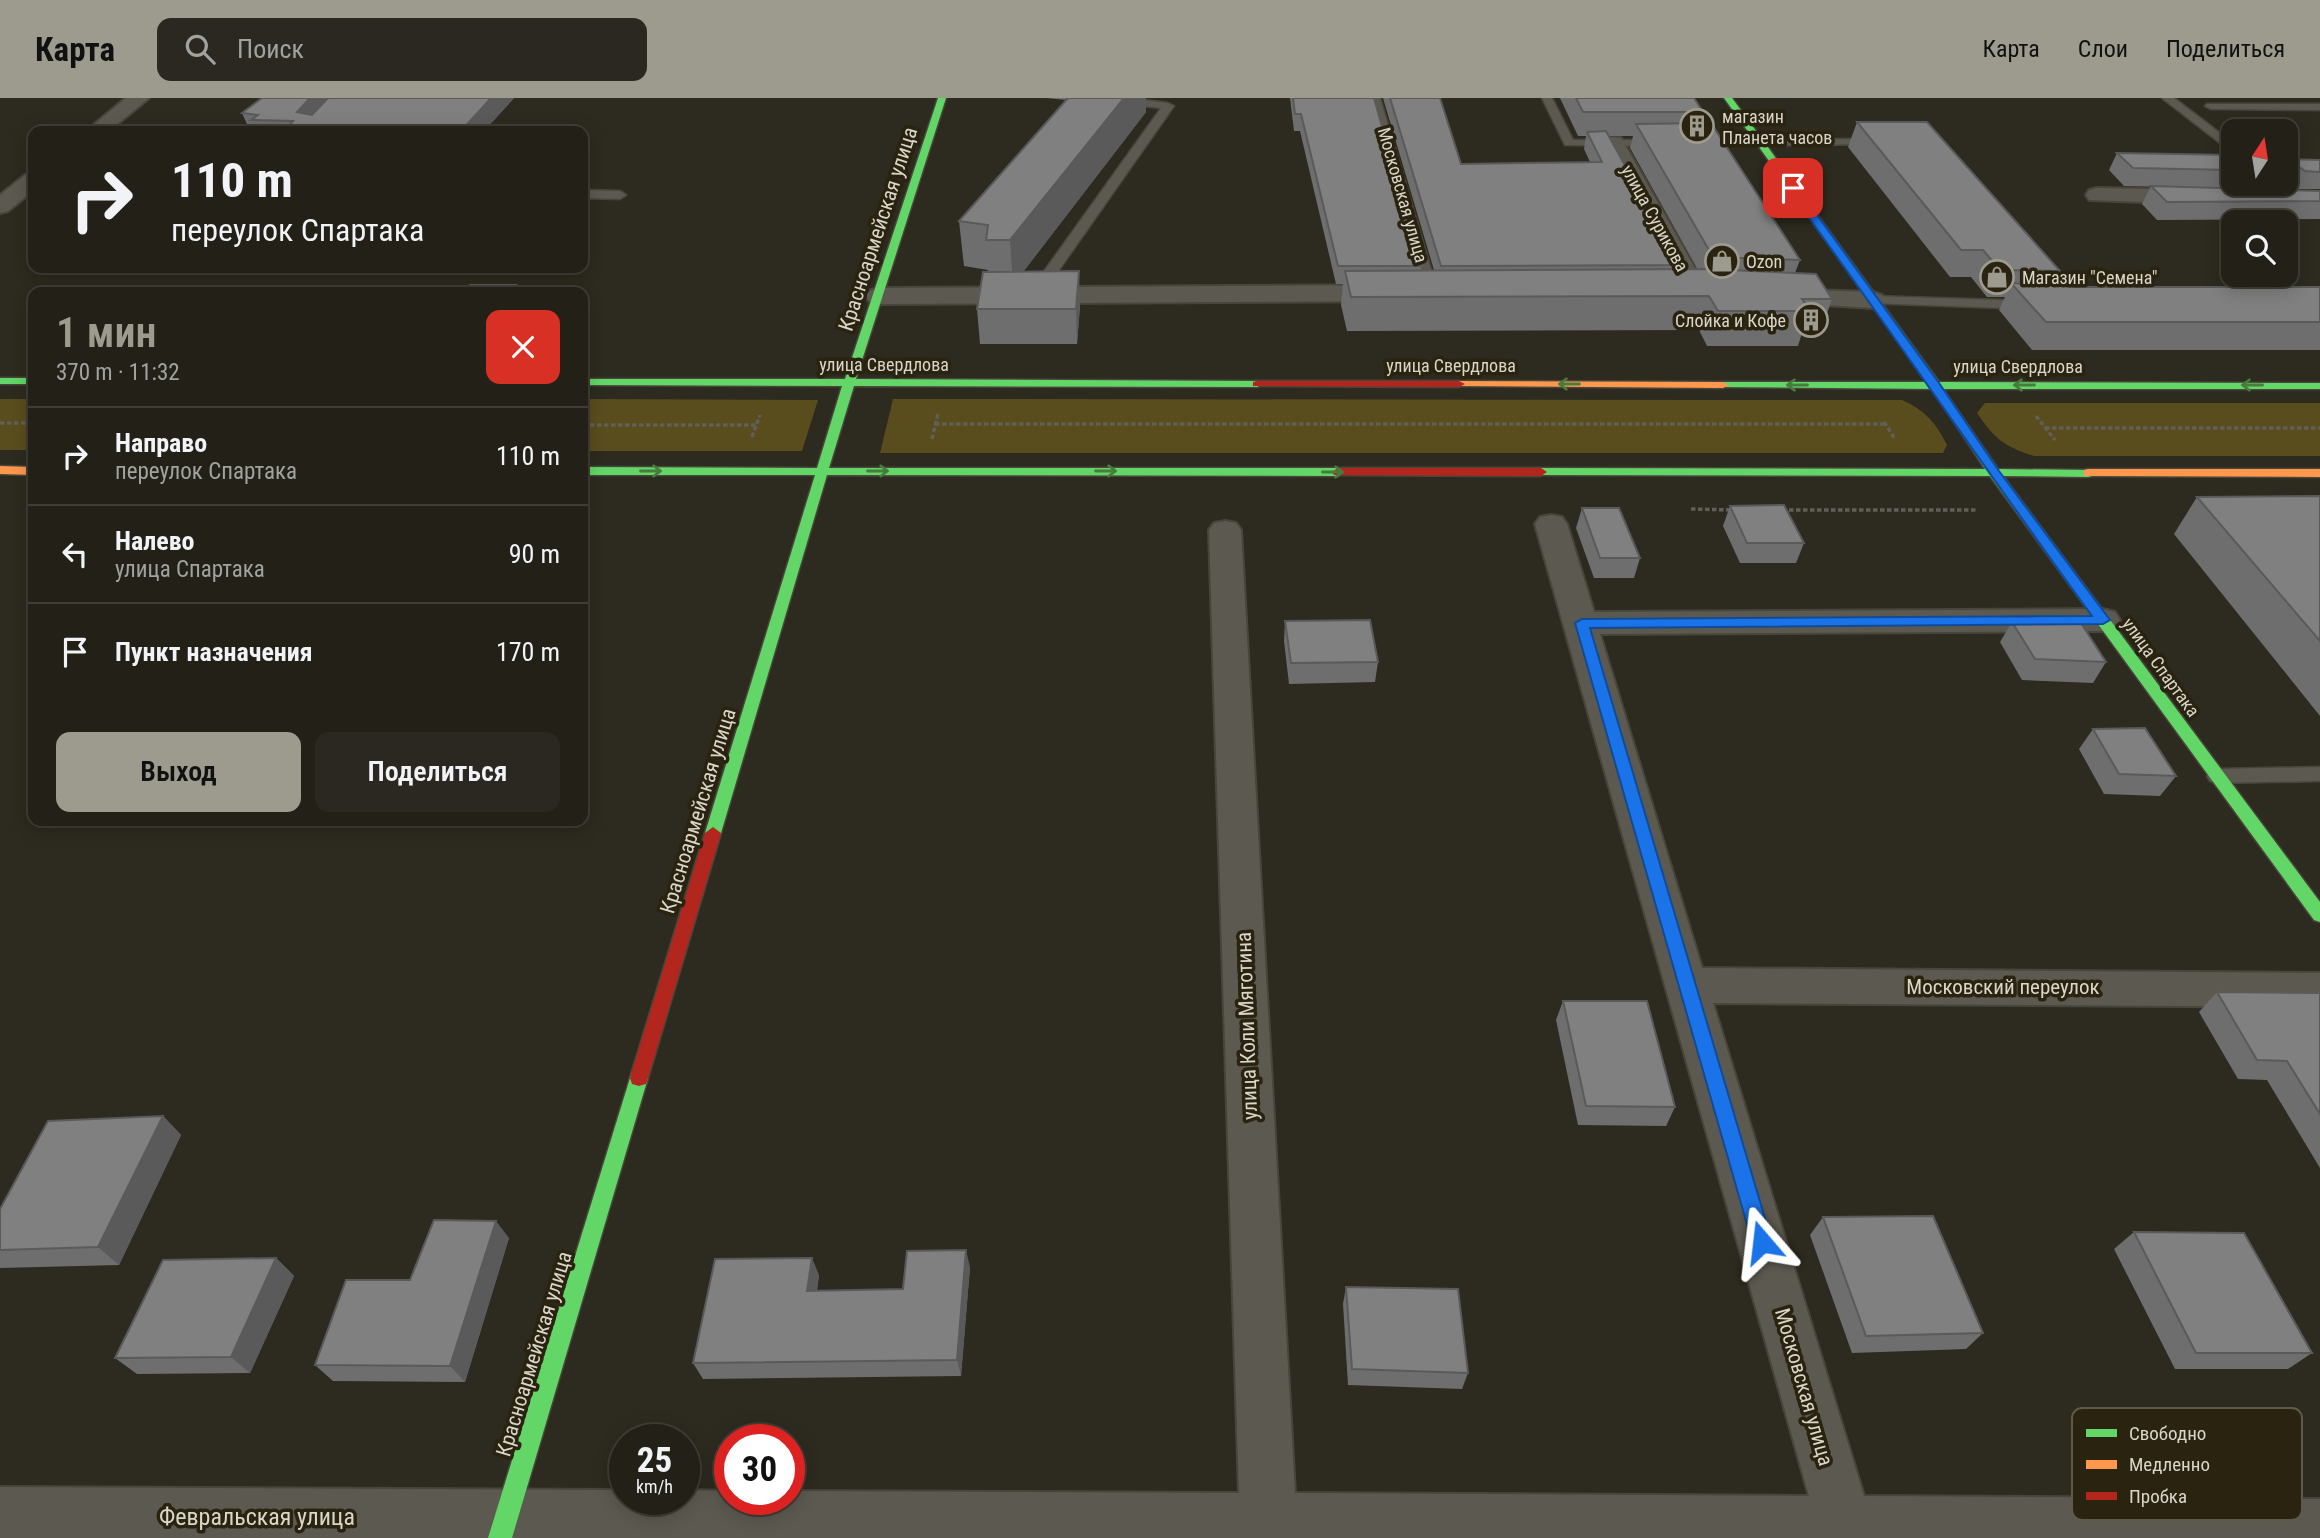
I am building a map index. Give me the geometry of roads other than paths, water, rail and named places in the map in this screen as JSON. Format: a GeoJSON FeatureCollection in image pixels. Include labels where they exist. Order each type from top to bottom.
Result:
{"type":"FeatureCollection","features":[{"type":"Feature","properties":{"kind":"main road","name":"Красноармейская улица"},"geometry":{"type":"LineString","coordinates":[[503,1528],[849,383],[942,98]]}},
{"type":"Feature","properties":{"kind":"main road","name":"улица Спартака"},"geometry":{"type":"LineString","coordinates":[[1728,98],[1935,385],[1994,473],[2320,915]]}},
{"type":"Feature","properties":{"kind":"main road"},"geometry":{"type":"LineString","coordinates":[[0,381],[28,381]]}},
{"type":"Feature","properties":{"kind":"main road","name":"улица Свердлова"},"geometry":{"type":"LineString","coordinates":[[588,382],[2320,386]]}},
{"type":"Feature","properties":{"kind":"main road"},"geometry":{"type":"LineString","coordinates":[[0,471],[28,471]]}},
{"type":"Feature","properties":{"kind":"main road"},"geometry":{"type":"LineString","coordinates":[[588,471],[2320,473]]}},
{"type":"Feature","properties":{"kind":"street"},"geometry":{"type":"LineString","coordinates":[[103,126],[139,98]]}},
{"type":"Feature","properties":{"kind":"street","name":"улица Сурикова"},"geometry":{"type":"LineString","coordinates":[[1613,143],[1696,293]]}},
{"type":"Feature","properties":{"kind":"street"},"geometry":{"type":"LineString","coordinates":[[0,206],[28,184]]}},
{"type":"Feature","properties":{"kind":"street"},"geometry":{"type":"LineString","coordinates":[[2097,195],[2217,197]]}},
{"type":"Feature","properties":{"kind":"street"},"geometry":{"type":"LineString","coordinates":[[2257,198],[2320,199]]}},
{"type":"Feature","properties":{"kind":"street"},"geometry":{"type":"LineString","coordinates":[[878,296],[1459,293]]}},
{"type":"Feature","properties":{"kind":"street"},"geometry":{"type":"LineString","coordinates":[[1668,293],[1723,294]]}},
{"type":"Feature","properties":{"kind":"street"},"geometry":{"type":"LineString","coordinates":[[1751,295],[1873,300]]}},
{"type":"Feature","properties":{"kind":"street","name":"Московская улица"},"geometry":{"type":"LineString","coordinates":[[1551,524],[1845,1525]]}},
{"type":"Feature","properties":{"kind":"street","name":"улица Коли Мяготина"},"geometry":{"type":"LineString","coordinates":[[1225,530],[1268,1523]]}},
{"type":"Feature","properties":{"kind":"street"},"geometry":{"type":"LineString","coordinates":[[1582,623],[2103,620]]}},
{"type":"Feature","properties":{"kind":"street","name":"Московский переулок"},"geometry":{"type":"LineString","coordinates":[[1686,985],[2320,990]]}},
{"type":"Feature","properties":{"kind":"street","name":"Февральская улица"},"geometry":{"type":"LineString","coordinates":[[0,1515],[91,1527],[503,1528],[1268,1523],[1723,1531],[1845,1525],[2079,1532],[2320,1527]]}},
{"type":"Feature","properties":{"kind":"lane"},"geometry":{"type":"LineString","coordinates":[[1035,294],[1168,106],[1101,98]]}},
{"type":"Feature","properties":{"kind":"lane","name":"Московская улица"},"geometry":{"type":"LineString","coordinates":[[1375,98],[1431,293]]}},
{"type":"Feature","properties":{"kind":"lane"},"geometry":{"type":"LineString","coordinates":[[1547,98],[1569,143],[1664,143]]}},
{"type":"Feature","properties":{"kind":"lane"},"geometry":{"type":"LineString","coordinates":[[2167,98],[2221,140]]}},
{"type":"Feature","properties":{"kind":"lane"},"geometry":{"type":"LineString","coordinates":[[2211,106],[2320,107]]}},
{"type":"Feature","properties":{"kind":"lane"},"geometry":{"type":"LineString","coordinates":[[1678,143],[1897,142]]}},
{"type":"Feature","properties":{"kind":"lane"},"geometry":{"type":"LineString","coordinates":[[588,194],[620,195]]}},
{"type":"Feature","properties":{"kind":"lane"},"geometry":{"type":"LineString","coordinates":[[2293,196],[2297,199]]}},
{"type":"Feature","properties":{"kind":"lane"},"geometry":{"type":"LineString","coordinates":[[1873,300],[2050,306]]}},
{"type":"Feature","properties":{"kind":"lane"},"geometry":{"type":"LineString","coordinates":[[2217,776],[2320,774]]}},
{"type":"Feature","properties":{"kind":"place","name":"магазин Планета часов"},"geometry":{"type":"Point","coordinates":[1697,126]}},
{"type":"Feature","properties":{"kind":"place","name":"Ozon"},"geometry":{"type":"Point","coordinates":[1722,261]}},
{"type":"Feature","properties":{"kind":"place","name":"Магазин \"Семена\""},"geometry":{"type":"Point","coordinates":[1997,277]}},
{"type":"Feature","properties":{"kind":"place","name":"Слойка и Кофе"},"geometry":{"type":"Point","coordinates":[1811,320]}}]}
